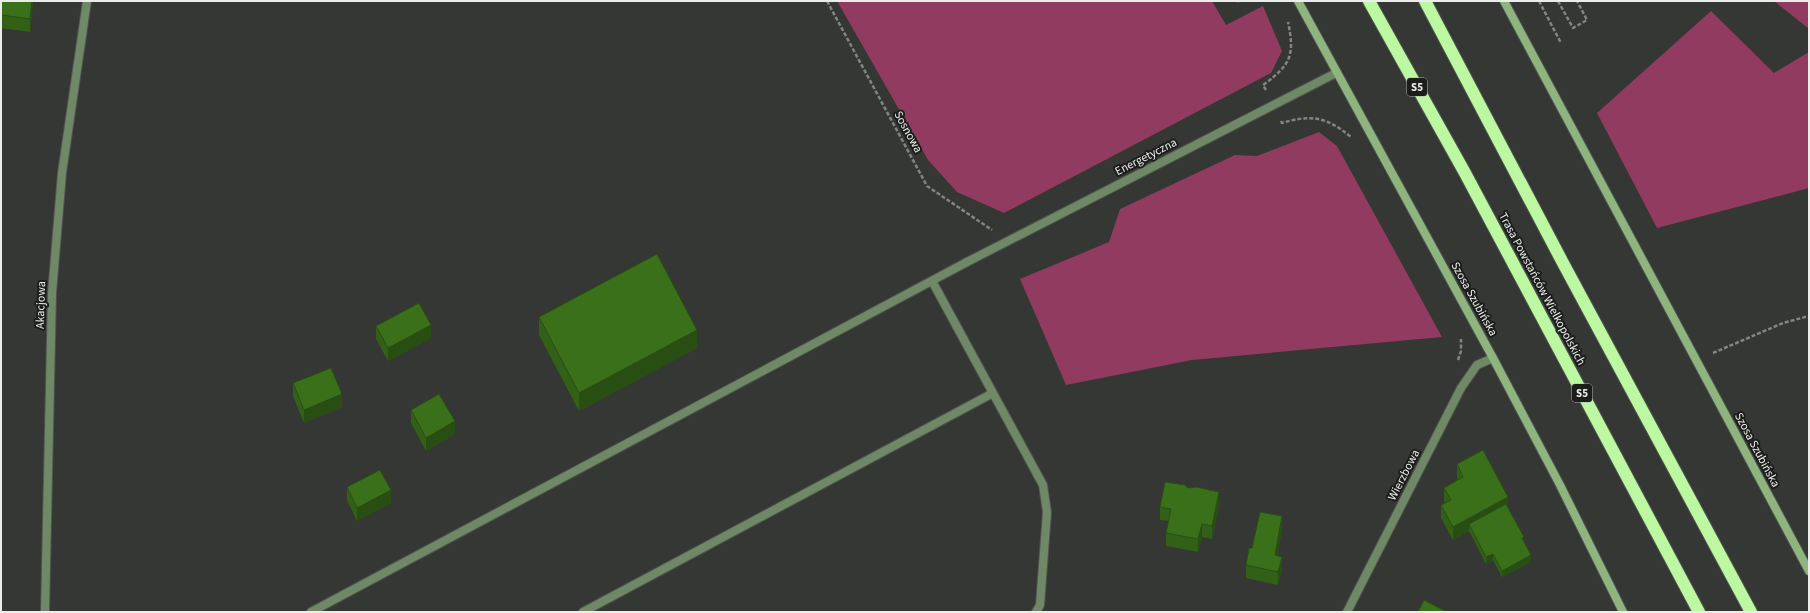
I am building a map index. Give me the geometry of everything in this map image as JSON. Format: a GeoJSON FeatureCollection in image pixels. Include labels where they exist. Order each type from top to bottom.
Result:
{"type":"FeatureCollection","features":[{"type":"Feature","properties":{"kind":"highway","name":"Trasa Powstańców Wielkopolskich"},"geometry":{"type":"LineString","coordinates":[[1369,1],[1465,173],[1699,612]]}},
{"type":"Feature","properties":{"kind":"highway"},"geometry":{"type":"LineString","coordinates":[[1425,1],[1563,263],[1751,612]]}},
{"type":"Feature","properties":{"kind":"street","name":"Akacjowa"},"geometry":{"type":"LineString","coordinates":[[45,612],[52,293],[62,173],[87,1]]}},
{"type":"Feature","properties":{"kind":"street","name":"Szosa Szubińska"},"geometry":{"type":"LineString","coordinates":[[1298,1],[1336,74],[1560,485],[1623,612]]}},
{"type":"Feature","properties":{"kind":"street","name":"Szosa Szubińska"},"geometry":{"type":"LineString","coordinates":[[1504,1],[1809,571]]}},
{"type":"Feature","properties":{"kind":"street","name":"Energetyczna"},"geometry":{"type":"LineString","coordinates":[[310,612],[1007,241],[1336,74]]}},
{"type":"Feature","properties":{"kind":"street"},"geometry":{"type":"LineString","coordinates":[[932,281],[1043,485],[1047,512],[1040,604],[1036,612]]}},
{"type":"Feature","properties":{"kind":"street","name":"Wierzbowa"},"geometry":{"type":"LineString","coordinates":[[1347,612],[1461,388],[1477,366],[1492,358]]}},
{"type":"Feature","properties":{"kind":"street"},"geometry":{"type":"LineString","coordinates":[[583,612],[993,393]]}},
{"type":"Feature","properties":{"kind":"path","name":"Sosnowa"},"geometry":{"type":"LineString","coordinates":[[827,1],[927,186],[1007,241]]}},
{"type":"Feature","properties":{"kind":"path"},"geometry":{"type":"LineString","coordinates":[[1539,1],[1561,43]]}},
{"type":"Feature","properties":{"kind":"path"},"geometry":{"type":"LineString","coordinates":[[1558,1],[1573,28],[1586,20],[1576,1]]}},
{"type":"Feature","properties":{"kind":"path"},"geometry":{"type":"LineString","coordinates":[[1286,15],[1291,43],[1291,56],[1285,66],[1263,85],[1282,123],[1299,118],[1315,118],[1328,121],[1352,138]]}},
{"type":"Feature","properties":{"kind":"path"},"geometry":{"type":"LineString","coordinates":[[1696,360],[1783,323],[1809,316]]}},
{"type":"Feature","properties":{"kind":"path"},"geometry":{"type":"LineString","coordinates":[[1456,365],[1461,351],[1462,342],[1460,333]]}},
{"type":"Feature","properties":{"kind":"shaded area"},"geometry":{"type":"Polygon","coordinates":[[[837,1],[1212,1],[1226,25],[1263,6],[1282,51],[1271,73],[1004,213],[957,192],[928,160],[837,1]]]}},
{"type":"Feature","properties":{"kind":"shaded area"},"geometry":{"type":"Polygon","coordinates":[[[1774,1],[1809,1],[1809,29],[1774,1]]]}},
{"type":"Feature","properties":{"kind":"shaded area"},"geometry":{"type":"Polygon","coordinates":[[[1711,11],[1774,73],[1809,52],[1809,188],[1657,228],[1597,113],[1711,11]]]}},
{"type":"Feature","properties":{"kind":"shaded area"},"geometry":{"type":"Polygon","coordinates":[[[1319,132],[1337,146],[1442,337],[1192,360],[1066,385],[1020,279],[1109,242],[1120,209],[1235,155],[1257,156],[1319,132]]]}},
{"type":"Feature","properties":{"kind":"building"},"geometry":{"type":"Polygon","coordinates":[[[1,1],[32,1],[30,19],[1,15],[1,1]]]}},
{"type":"Feature","properties":{"kind":"building"},"geometry":{"type":"Polygon","coordinates":[[[657,254],[697,330],[579,393],[539,317],[657,254]]]}},
{"type":"Feature","properties":{"kind":"building"},"geometry":{"type":"Polygon","coordinates":[[[419,303],[431,325],[388,348],[376,326],[419,303]]]}},
{"type":"Feature","properties":{"kind":"building"},"geometry":{"type":"Polygon","coordinates":[[[331,368],[342,394],[304,410],[293,383],[331,368]]]}},
{"type":"Feature","properties":{"kind":"building"},"geometry":{"type":"Polygon","coordinates":[[[439,394],[455,421],[426,438],[411,410],[439,394]]]}},
{"type":"Feature","properties":{"kind":"building"},"geometry":{"type":"Polygon","coordinates":[[[1483,450],[1508,497],[1453,527],[1441,505],[1451,500],[1444,488],[1463,477],[1457,464],[1483,450]]]}},
{"type":"Feature","properties":{"kind":"building"},"geometry":{"type":"Polygon","coordinates":[[[380,470],[391,490],[357,508],[347,487],[380,470]]]}},
{"type":"Feature","properties":{"kind":"building"},"geometry":{"type":"Polygon","coordinates":[[[1165,482],[1185,485],[1188,488],[1196,487],[1219,492],[1212,526],[1202,524],[1198,539],[1166,533],[1171,509],[1160,507],[1165,482]]]}},
{"type":"Feature","properties":{"kind":"building"},"geometry":{"type":"Polygon","coordinates":[[[1506,504],[1524,537],[1522,538],[1531,555],[1502,571],[1493,554],[1486,557],[1469,524],[1506,504]]]}},
{"type":"Feature","properties":{"kind":"building"},"geometry":{"type":"Polygon","coordinates":[[[1260,512],[1282,516],[1275,555],[1282,557],[1278,572],[1246,565],[1249,548],[1252,548],[1260,512]]]}},
{"type":"Feature","properties":{"kind":"building"},"geometry":{"type":"Polygon","coordinates":[[[1424,600],[1447,612],[1418,612],[1424,600]]]}}]}
